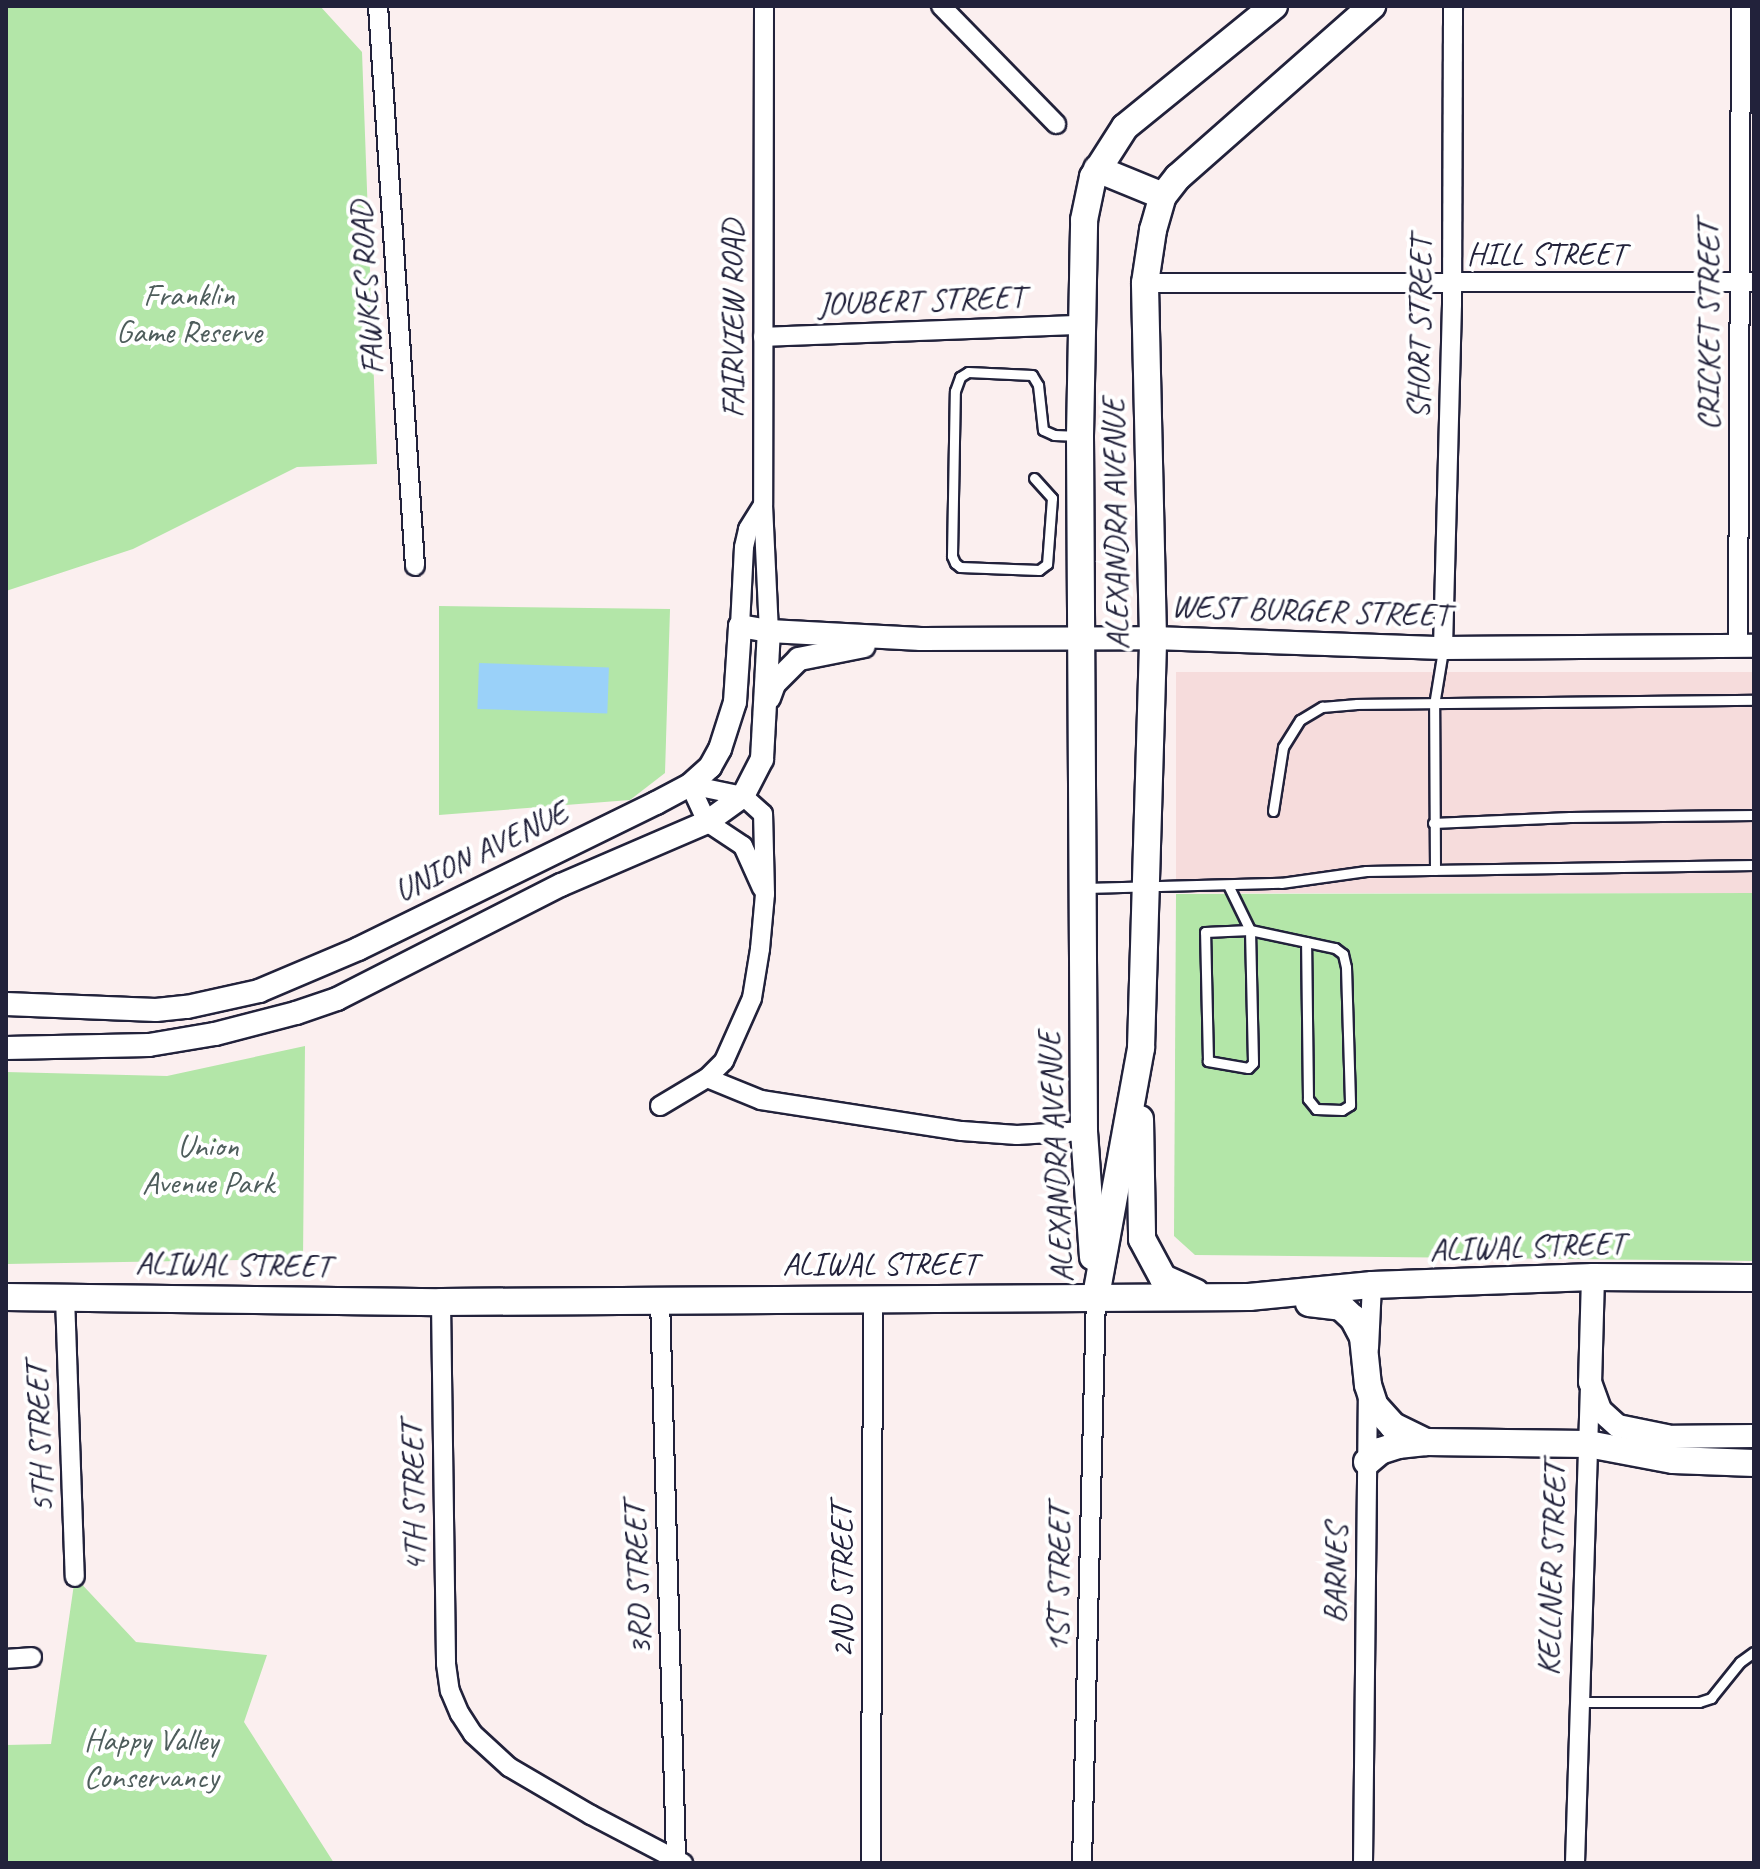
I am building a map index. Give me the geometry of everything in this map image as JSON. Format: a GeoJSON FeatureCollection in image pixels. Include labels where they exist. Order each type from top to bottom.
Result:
{"type":"FeatureCollection","features":[{"type":"Feature","properties":{"kind":"main road","name":"ALEXANDRA AVENUE"},"geometry":{"type":"LineString","coordinates":[[1096,1296],[1084,1131],[1080,325],[1084,220],[1097,169],[1125,127],[1274,6]]}},
{"type":"Feature","properties":{"kind":"main road","name":"ALEXANDRA AVENUE"},"geometry":{"type":"LineString","coordinates":[[1096,1296],[1141,1048],[1153,638],[1145,283],[1153,230],[1163,196],[1202,152],[1310,64],[1372,6]]}},
{"type":"Feature","properties":{"kind":"main road"},"geometry":{"type":"LineString","coordinates":[[1097,169],[1163,196]]}},
{"type":"Feature","properties":{"kind":"main road"},"geometry":{"type":"LineString","coordinates":[[1141,1048],[1142,1239],[1163,1278],[1203,1297]]}},
{"type":"Feature","properties":{"kind":"main road","name":"ALIWAL STREET"},"geometry":{"type":"LineString","coordinates":[[6,1297],[441,1302],[1249,1297],[1372,1285],[1593,1277],[1754,1278]]}},
{"type":"Feature","properties":{"kind":"main road"},"geometry":{"type":"LineString","coordinates":[[1249,1297],[1341,1307],[1353,1318],[1363,1337],[1368,1385],[1375,1406],[1393,1426],[1426,1442]]}},
{"type":"Feature","properties":{"kind":"main road"},"geometry":{"type":"LineString","coordinates":[[1367,1462],[1389,1448],[1426,1442],[1588,1444],[1673,1460],[1754,1463]]}},
{"type":"Feature","properties":{"kind":"street","name":"FAWKES ROAD"},"geometry":{"type":"LineString","coordinates":[[378,6],[415,566]]}},
{"type":"Feature","properties":{"kind":"street","name":"FAIRVIEW ROAD"},"geometry":{"type":"LineString","coordinates":[[764,6],[763,505],[769,631]]}},
{"type":"Feature","properties":{"kind":"street"},"geometry":{"type":"LineString","coordinates":[[941,6],[1056,124]]}},
{"type":"Feature","properties":{"kind":"street","name":"CRICKET STREET"},"geometry":{"type":"LineString","coordinates":[[1741,6],[1746,282],[1746,646]]}},
{"type":"Feature","properties":{"kind":"street","name":"SHORT STREET"},"geometry":{"type":"LineString","coordinates":[[1443,648],[1452,284],[1451,7]]}},
{"type":"Feature","properties":{"kind":"street","name":"HILL STREET"},"geometry":{"type":"LineString","coordinates":[[1145,283],[1746,282]]}},
{"type":"Feature","properties":{"kind":"street","name":"JOUBERT STREET"},"geometry":{"type":"LineString","coordinates":[[763,337],[1080,325]]}},
{"type":"Feature","properties":{"kind":"street","name":"UNION AVENUE"},"geometry":{"type":"LineString","coordinates":[[6,1004],[125,1010],[187,1007],[259,991],[389,933],[690,785],[710,767],[729,728],[735,702],[744,547],[748,529],[763,505]]}},
{"type":"Feature","properties":{"kind":"street","name":"WEST BURGER STREET"},"geometry":{"type":"LineString","coordinates":[[740,626],[769,631],[921,639],[1153,638],[1443,648],[1746,646]]}},
{"type":"Feature","properties":{"kind":"street","name":"UNION AVENUE"},"geometry":{"type":"LineString","coordinates":[[6,1045],[29,1050],[149,1045],[215,1034],[337,999],[561,885],[707,822],[743,796],[762,759],[769,631]]}},
{"type":"Feature","properties":{"kind":"street"},"geometry":{"type":"LineString","coordinates":[[765,714],[774,684],[799,659],[820,652],[921,639]]}},
{"type":"Feature","properties":{"kind":"street"},"geometry":{"type":"LineString","coordinates":[[660,1106],[707,1078],[724,1061],[752,998],[765,894],[763,814],[743,796],[690,785]]}},
{"type":"Feature","properties":{"kind":"street"},"geometry":{"type":"LineString","coordinates":[[690,785],[707,822],[743,846],[765,894]]}},
{"type":"Feature","properties":{"kind":"street"},"geometry":{"type":"LineString","coordinates":[[389,933],[406,964]]}},
{"type":"Feature","properties":{"kind":"street"},"geometry":{"type":"LineString","coordinates":[[707,1078],[761,1100],[962,1131],[1017,1135],[1084,1131]]}},
{"type":"Feature","properties":{"kind":"street","name":"KELLNER STREET"},"geometry":{"type":"LineString","coordinates":[[1575,1863],[1593,1277]]}},
{"type":"Feature","properties":{"kind":"street","name":"BARNES"},"geometry":{"type":"LineString","coordinates":[[1363,1863],[1368,1385],[1372,1285]]}},
{"type":"Feature","properties":{"kind":"street","name":"1ST STREET"},"geometry":{"type":"LineString","coordinates":[[1082,1863],[1096,1296]]}},
{"type":"Feature","properties":{"kind":"street","name":"5TH STREET"},"geometry":{"type":"LineString","coordinates":[[65,1297],[75,1577]]}},
{"type":"Feature","properties":{"kind":"street","name":"3RD STREET"},"geometry":{"type":"LineString","coordinates":[[660,1299],[680,1860]]}},
{"type":"Feature","properties":{"kind":"street","name":"2ND STREET"},"geometry":{"type":"LineString","coordinates":[[871,1863],[873,1299]]}},
{"type":"Feature","properties":{"kind":"street","name":"4TH STREET"},"geometry":{"type":"LineString","coordinates":[[441,1302],[446,1647],[450,1691],[473,1734],[509,1767],[591,1815],[680,1860]]}},
{"type":"Feature","properties":{"kind":"street"},"geometry":{"type":"LineString","coordinates":[[1590,1382],[1607,1420],[1629,1430],[1667,1436]]}},
{"type":"Feature","properties":{"kind":"street"},"geometry":{"type":"LineString","coordinates":[[1588,1444],[1667,1436],[1754,1436]]}},
{"type":"Feature","properties":{"kind":"street"},"geometry":{"type":"LineString","coordinates":[[6,1659],[32,1657]]}},
{"type":"Feature","properties":{"kind":"lane"},"geometry":{"type":"LineString","coordinates":[[1034,478],[1052,498],[1047,564],[1039,570],[960,567],[955,563],[952,556],[955,391],[960,377],[968,372],[1032,375],[1038,385],[1039,422],[1043,430],[1054,435],[1080,436]]}},
{"type":"Feature","properties":{"kind":"lane"},"geometry":{"type":"LineString","coordinates":[[1435,870],[1434,705],[1443,648]]}},
{"type":"Feature","properties":{"kind":"lane"},"geometry":{"type":"LineString","coordinates":[[1273,811],[1283,747],[1300,720],[1322,707],[1754,700]]}},
{"type":"Feature","properties":{"kind":"lane"},"geometry":{"type":"LineString","coordinates":[[1433,823],[1570,817],[1754,815]]}},
{"type":"Feature","properties":{"kind":"lane"},"geometry":{"type":"LineString","coordinates":[[1082,888],[1146,889],[1281,883],[1366,871],[1754,865]]}},
{"type":"Feature","properties":{"kind":"lane"},"geometry":{"type":"LineString","coordinates":[[1228,885],[1250,930],[1253,1063],[1248,1068],[1211,1064],[1207,1058],[1203,936],[1210,929],[1250,930],[1335,948],[1343,954],[1350,1105],[1342,1110],[1316,1109],[1308,1099],[1306,942]]}},
{"type":"Feature","properties":{"kind":"lane"},"geometry":{"type":"LineString","coordinates":[[1580,1702],[1699,1702],[1711,1698],[1740,1662],[1754,1652]]}},
{"type":"Feature","properties":{"kind":"shaded area"},"geometry":{"type":"Polygon","coordinates":[[[1176,672],[1754,672],[1754,893],[1176,893],[1176,672]]]}},
{"type":"Feature","properties":{"kind":"green space","name":"Franklin Game Reserve"},"geometry":{"type":"Polygon","coordinates":[[[6,6],[320,6],[362,52],[377,464],[297,467],[133,549],[6,591],[6,6]]]}},
{"type":"Feature","properties":{"kind":"green space"},"geometry":{"type":"Polygon","coordinates":[[[439,606],[670,609],[665,773],[630,800],[439,815],[439,606]]]}},
{"type":"Feature","properties":{"kind":"green space"},"geometry":{"type":"Polygon","coordinates":[[[1754,893],[1754,1261],[1195,1255],[1174,1236],[1176,894],[1754,893]]]}},
{"type":"Feature","properties":{"kind":"green space","name":"Union Avenue Park"},"geometry":{"type":"Polygon","coordinates":[[[305,1046],[303,1259],[6,1264],[6,1072],[167,1076],[305,1046]]]}},
{"type":"Feature","properties":{"kind":"green space","name":"Happy Valley Conservancy"},"geometry":{"type":"Polygon","coordinates":[[[75,1577],[136,1642],[267,1655],[244,1722],[334,1863],[6,1863],[6,1745],[51,1744],[75,1577]]]}},
{"type":"Feature","properties":{"kind":"water"},"geometry":{"type":"Polygon","coordinates":[[[479,663],[609,668],[607,714],[477,709],[479,663]]]}}]}
